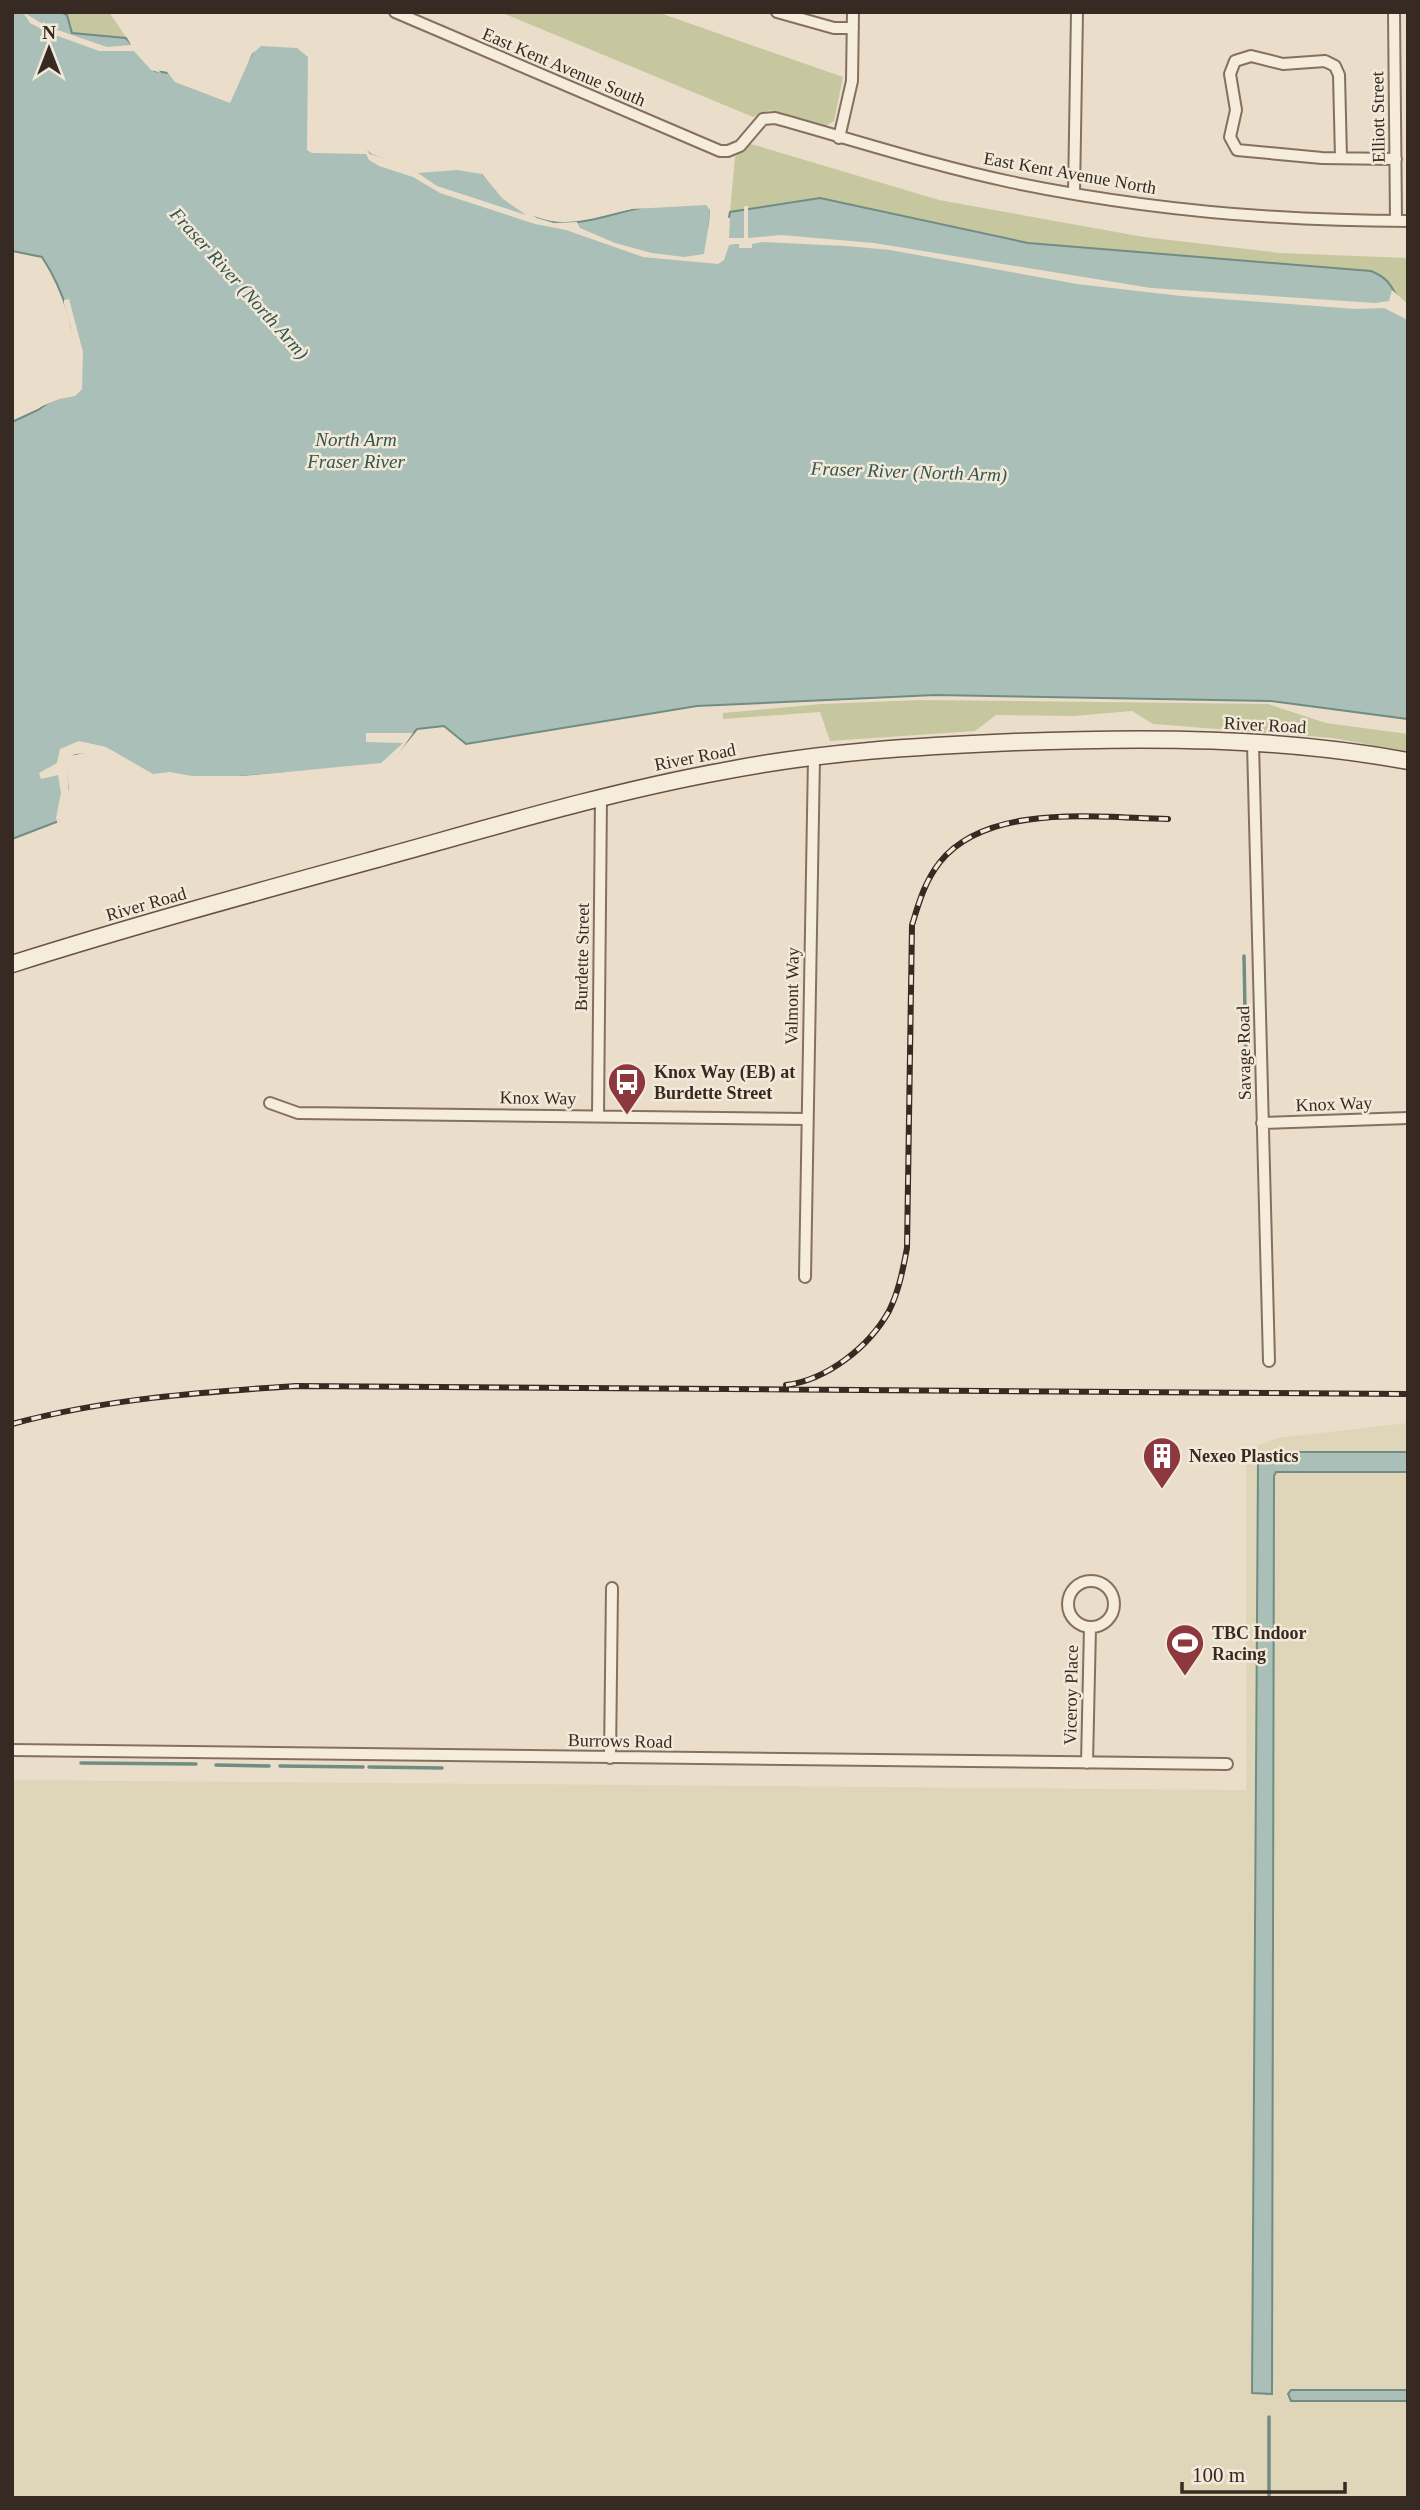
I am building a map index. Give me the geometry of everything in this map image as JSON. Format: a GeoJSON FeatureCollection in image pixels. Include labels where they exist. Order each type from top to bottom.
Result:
{"type":"FeatureCollection","features":[{"type":"Feature","properties":{"kind":"street","name":"East Kent Avenue South"},"geometry":{"type":"LineString","coordinates":[[395,12],[720,151],[733,150],[744,141]]}},
{"type":"Feature","properties":{"kind":"street"},"geometry":{"type":"LineString","coordinates":[[777,12],[800,16],[834,28],[853,28]]}},
{"type":"Feature","properties":{"kind":"street"},"geometry":{"type":"LineString","coordinates":[[839,138],[852,81],[853,12]]}},
{"type":"Feature","properties":{"kind":"street"},"geometry":{"type":"LineString","coordinates":[[1074,194],[1077,12]]}},
{"type":"Feature","properties":{"kind":"street","name":"Elliott Street"},"geometry":{"type":"LineString","coordinates":[[1394,12],[1396,159],[1402,221]]}},
{"type":"Feature","properties":{"kind":"street"},"geometry":{"type":"LineString","coordinates":[[1341,158],[1339,75],[1335,66],[1325,61],[1283,64],[1251,56],[1235,61],[1230,74],[1236,110],[1230,133],[1233,146],[1246,153],[1282,152],[1341,158],[1396,159]]}},
{"type":"Feature","properties":{"kind":"street","name":"East Kent Avenue North"},"geometry":{"type":"LineString","coordinates":[[744,141],[758,122],[769,117],[948,167],[1074,194],[1194,211],[1402,221]]}},
{"type":"Feature","properties":{"kind":"street","name":"River Road"},"geometry":{"type":"LineString","coordinates":[[12,964],[271,888],[601,798],[726,770],[814,757],[923,746],[1084,739],[1316,747],[1408,761]]}},
{"type":"Feature","properties":{"kind":"street","name":"Savage Road"},"geometry":{"type":"LineString","coordinates":[[1254,744],[1269,1361]]}},
{"type":"Feature","properties":{"kind":"street","name":"Valmont Way"},"geometry":{"type":"LineString","coordinates":[[805,1277],[814,757]]}},
{"type":"Feature","properties":{"kind":"street","name":"Burdette Street"},"geometry":{"type":"LineString","coordinates":[[598,1116],[601,798]]}},
{"type":"Feature","properties":{"kind":"street","name":"Knox Way"},"geometry":{"type":"LineString","coordinates":[[270,1103],[298,1113],[807,1119]]}},
{"type":"Feature","properties":{"kind":"street","name":"Knox Way"},"geometry":{"type":"LineString","coordinates":[[1262,1123],[1408,1118]]}},
{"type":"Feature","properties":{"kind":"street","name":"Viceroy Place"},"geometry":{"type":"LineString","coordinates":[[1091,1580],[1110,1590],[1114,1604],[1104,1623],[1090,1627],[1075,1622],[1067,1608],[1070,1592],[1076,1585],[1091,1580]]}},
{"type":"Feature","properties":{"kind":"street"},"geometry":{"type":"LineString","coordinates":[[610,1758],[612,1588]]}},
{"type":"Feature","properties":{"kind":"street","name":"Viceroy Place"},"geometry":{"type":"LineString","coordinates":[[1087,1763],[1090,1627]]}},
{"type":"Feature","properties":{"kind":"street","name":"Burrows Road"},"geometry":{"type":"LineString","coordinates":[[12,1750],[1227,1764]]}},
{"type":"Feature","properties":{"kind":"shaded area"},"geometry":{"type":"Polygon","coordinates":[[[1408,1423],[1408,2498],[12,2498],[12,1780],[1246,1790],[1246,1451],[1277,1438],[1408,1423]]]}},
{"type":"Feature","properties":{"kind":"green space"},"geometry":{"type":"Polygon","coordinates":[[[27,12],[109,12],[132,46],[95,44],[27,12]]]}},
{"type":"Feature","properties":{"kind":"green space"},"geometry":{"type":"Polygon","coordinates":[[[500,12],[657,12],[843,77],[834,121],[826,126],[770,110],[753,117],[500,12]]]}},
{"type":"Feature","properties":{"kind":"green space"},"geometry":{"type":"Polygon","coordinates":[[[751,144],[939,200],[1144,237],[1280,253],[1408,258],[1408,307],[1393,291],[1389,301],[1341,302],[1151,288],[874,243],[781,235],[729,238],[730,218],[791,203],[730,212],[735,157],[751,144]],[[820,198],[805,201],[829,201],[868,209],[1014,244],[1151,256],[1234,267],[1318,272],[1350,269],[1028,243],[820,198]]]}},
{"type":"Feature","properties":{"kind":"green space"},"geometry":{"type":"Polygon","coordinates":[[[921,700],[1268,704],[1326,723],[1408,734],[1408,752],[1333,738],[1153,724],[1132,711],[1074,716],[996,715],[975,731],[830,741],[820,712],[723,719],[723,713],[821,704],[921,700]]]}},
{"type":"Feature","properties":{"kind":"water","name":"North Arm Fraser River"},"geometry":{"type":"Polygon","coordinates":[[[12,12],[61,12],[67,15],[72,33],[126,38],[155,71],[175,74],[215,94],[232,88],[260,40],[302,41],[315,53],[312,143],[321,149],[364,149],[371,155],[414,169],[478,169],[513,204],[531,216],[549,222],[586,221],[663,204],[705,204],[711,206],[707,258],[722,257],[730,212],[820,198],[1028,243],[1371,271],[1380,275],[1408,307],[1408,719],[1271,701],[935,695],[697,706],[466,744],[444,726],[417,729],[394,757],[382,765],[192,781],[146,774],[95,750],[64,756],[68,790],[59,821],[12,839],[12,422],[38,410],[79,381],[76,348],[69,317],[51,271],[42,257],[12,251],[12,12]]]}},
{"type":"Feature","properties":{"kind":"water"},"geometry":{"type":"Polygon","coordinates":[[[1291,1452],[1408,1452],[1408,1472],[1276,1472],[1274,1476],[1272,2394],[1252,2393],[1258,1464],[1291,1452]]]}},
{"type":"Feature","properties":{"kind":"water"},"geometry":{"type":"Polygon","coordinates":[[[1291,2390],[1408,2390],[1408,2401],[1291,2401],[1288,2394],[1291,2390]]]}},
{"type":"Feature","properties":{"kind":"pier"},"geometry":{"type":"Polygon","coordinates":[[[23,12],[46,26],[107,47],[131,45],[125,34],[128,35],[161,73],[151,70],[134,51],[99,51],[47,32],[30,23],[23,12]]]}},
{"type":"Feature","properties":{"kind":"pier"},"geometry":{"type":"Polygon","coordinates":[[[258,37],[303,38],[317,51],[316,141],[322,145],[364,146],[370,154],[414,166],[478,166],[493,176],[512,201],[537,218],[554,223],[577,222],[580,228],[615,243],[652,253],[684,257],[704,254],[710,210],[706,205],[632,209],[596,217],[634,203],[701,198],[712,204],[716,211],[709,256],[719,255],[725,217],[730,218],[729,238],[744,238],[744,206],[748,206],[748,238],[781,235],[874,243],[1151,288],[1375,303],[1389,301],[1392,290],[1408,304],[1408,320],[1384,308],[1356,309],[1181,296],[1077,284],[890,250],[846,246],[762,242],[752,244],[752,248],[739,248],[739,244],[735,244],[729,245],[724,260],[718,264],[643,257],[566,230],[535,224],[440,193],[413,177],[379,166],[369,160],[366,154],[312,153],[307,150],[308,57],[297,48],[261,46],[252,54],[230,103],[175,82],[164,68],[216,90],[229,85],[245,48],[258,37]],[[457,170],[418,173],[437,186],[526,215],[503,199],[482,174],[457,170]]]}},
{"type":"Feature","properties":{"kind":"pier"},"geometry":{"type":"Polygon","coordinates":[[[69,299],[83,352],[82,389],[75,396],[59,399],[33,410],[75,381],[71,328],[64,304],[64,300],[69,299]]]}},
{"type":"Feature","properties":{"kind":"pier"},"geometry":{"type":"Polygon","coordinates":[[[366,733],[413,733],[392,763],[376,770],[249,783],[191,784],[132,773],[93,753],[75,754],[66,759],[70,804],[58,825],[56,818],[61,793],[58,775],[41,779],[39,773],[57,763],[60,749],[79,741],[106,747],[153,774],[170,772],[192,776],[242,776],[381,763],[403,743],[366,742],[366,733]]]}},
{"type":"Feature","properties":{"kind":"waterway"},"geometry":{"type":"LineString","coordinates":[[1244,956],[1246,1066]]}},
{"type":"Feature","properties":{"kind":"waterway"},"geometry":{"type":"LineString","coordinates":[[81,1763],[196,1764]]}},
{"type":"Feature","properties":{"kind":"waterway"},"geometry":{"type":"LineString","coordinates":[[216,1765],[269,1766]]}},
{"type":"Feature","properties":{"kind":"waterway"},"geometry":{"type":"LineString","coordinates":[[280,1766],[363,1767]]}},
{"type":"Feature","properties":{"kind":"waterway"},"geometry":{"type":"LineString","coordinates":[[369,1767],[442,1768]]}},
{"type":"Feature","properties":{"kind":"waterway"},"geometry":{"type":"LineString","coordinates":[[1269,2417],[1269,2498]]}},
{"type":"Feature","properties":{"kind":"railway"},"geometry":{"type":"LineString","coordinates":[[786,1385],[817,1376],[858,1349],[881,1324],[898,1288],[907,1248],[912,925],[923,892],[935,869],[961,843],[986,830],[1015,822],[1079,816],[1168,819]]}},
{"type":"Feature","properties":{"kind":"railway"},"geometry":{"type":"LineString","coordinates":[[12,1424],[117,1403],[189,1394],[296,1386],[1408,1394]]}},
{"type":"Feature","properties":{"kind":"place","name":"Knox Way (EB) at Burdette Street"},"geometry":{"type":"Point","coordinates":[627,1116]}},
{"type":"Feature","properties":{"kind":"place","name":"Nexeo Plastics"},"geometry":{"type":"Point","coordinates":[1162,1490]}},
{"type":"Feature","properties":{"kind":"place","name":"TBC Indoor Racing"},"geometry":{"type":"Point","coordinates":[1185,1677]}},
{"type":"Feature","properties":{"kind":"water label","name":"Fraser River (North Arm)"},"geometry":{"type":"Point","coordinates":[240,283]}},
{"type":"Feature","properties":{"kind":"water label","name":"Fraser River (North Arm)"},"geometry":{"type":"Point","coordinates":[909,471]}}]}
